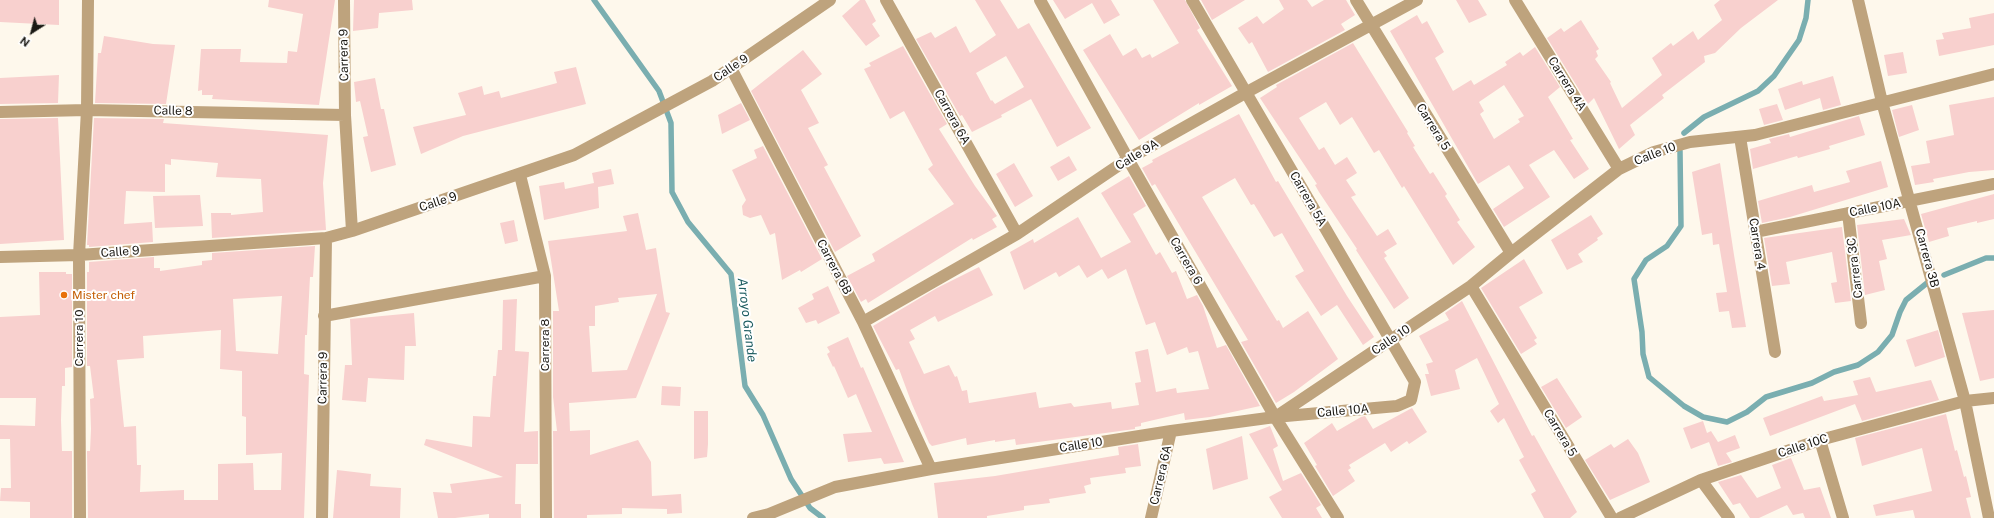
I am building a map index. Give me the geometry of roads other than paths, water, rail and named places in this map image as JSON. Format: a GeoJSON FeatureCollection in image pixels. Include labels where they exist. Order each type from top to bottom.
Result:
{"type":"FeatureCollection","features":[{"type":"Feature","properties":{"kind":"street","name":"Carrera 10"},"geometry":{"type":"LineString","coordinates":[[80,518],[79,255],[88,110],[88,0]]}},
{"type":"Feature","properties":{"kind":"street","name":"Carrera 9"},"geometry":{"type":"LineString","coordinates":[[344,0],[345,115],[352,231]]}},
{"type":"Feature","properties":{"kind":"street","name":"Calle 9"},"geometry":{"type":"LineString","coordinates":[[0,257],[79,255],[326,238],[352,231],[520,175],[574,155],[712,81],[830,0]]}},
{"type":"Feature","properties":{"kind":"street","name":"Carrera 6A"},"geometry":{"type":"LineString","coordinates":[[886,0],[1018,234]]}},
{"type":"Feature","properties":{"kind":"street","name":"Carrera 6"},"geometry":{"type":"LineString","coordinates":[[1040,0],[1128,159],[1275,417],[1338,518]]}},
{"type":"Feature","properties":{"kind":"street","name":"Carrera 5A"},"geometry":{"type":"LineString","coordinates":[[1192,0],[1415,382],[1411,400]]}},
{"type":"Feature","properties":{"kind":"street","name":"Carrera 5"},"geometry":{"type":"LineString","coordinates":[[1356,0],[1370,26],[1511,252]]}},
{"type":"Feature","properties":{"kind":"street","name":"Calle 9A"},"geometry":{"type":"LineString","coordinates":[[863,322],[1018,234],[1128,159],[1246,92],[1417,0]]}},
{"type":"Feature","properties":{"kind":"street","name":"Carrera 4A"},"geometry":{"type":"LineString","coordinates":[[1515,0],[1619,169]]}},
{"type":"Feature","properties":{"kind":"street","name":"Carrera 3B"},"geometry":{"type":"LineString","coordinates":[[1858,0],[1882,102],[1966,401],[1989,518]]}},
{"type":"Feature","properties":{"kind":"street","name":"Carrera 6B"},"geometry":{"type":"LineString","coordinates":[[731,68],[863,322],[931,469]]}},
{"type":"Feature","properties":{"kind":"street","name":"Calle 10"},"geometry":{"type":"LineString","coordinates":[[753,518],[800,502],[835,487],[931,469],[1171,431],[1275,417],[1471,286],[1511,252],[1619,169],[1654,152],[1690,142],[1755,135],[1994,74]]}},
{"type":"Feature","properties":{"kind":"street","name":"Calle 8"},"geometry":{"type":"LineString","coordinates":[[0,112],[88,110],[345,115]]}},
{"type":"Feature","properties":{"kind":"street","name":"Carrera 4"},"geometry":{"type":"LineString","coordinates":[[1740,137],[1775,352]]}},
{"type":"Feature","properties":{"kind":"street","name":"Carrera 8"},"geometry":{"type":"LineString","coordinates":[[520,175],[545,276],[546,518]]}},
{"type":"Feature","properties":{"kind":"street","name":"Calle 10A"},"geometry":{"type":"LineString","coordinates":[[1755,232],[1994,184]]}},
{"type":"Feature","properties":{"kind":"street","name":"Carrera 3C"},"geometry":{"type":"LineString","coordinates":[[1848,213],[1861,323]]}},
{"type":"Feature","properties":{"kind":"street","name":"Carrera 9"},"geometry":{"type":"LineString","coordinates":[[322,518],[326,238]]}},
{"type":"Feature","properties":{"kind":"street"},"geometry":{"type":"LineString","coordinates":[[324,316],[545,276]]}},
{"type":"Feature","properties":{"kind":"street","name":"Carrera 5"},"geometry":{"type":"LineString","coordinates":[[1471,286],[1612,518]]}},
{"type":"Feature","properties":{"kind":"street","name":"Calle 10C"},"geometry":{"type":"LineString","coordinates":[[1620,518],[1700,480],[1820,440],[1966,401],[1994,398]]}},
{"type":"Feature","properties":{"kind":"street","name":"Calle 10A"},"geometry":{"type":"LineString","coordinates":[[1275,417],[1397,406],[1411,400]]}},
{"type":"Feature","properties":{"kind":"street","name":"Carrera 6A"},"geometry":{"type":"LineString","coordinates":[[1151,518],[1171,431]]}},
{"type":"Feature","properties":{"kind":"street"},"geometry":{"type":"LineString","coordinates":[[1820,440],[1843,518]]}},
{"type":"Feature","properties":{"kind":"street"},"geometry":{"type":"LineString","coordinates":[[1700,480],[1729,518]]}},
{"type":"Feature","properties":{"kind":"waterway","name":"Arroyo Grande"},"geometry":{"type":"LineString","coordinates":[[594,0],[659,91],[671,123],[672,192],[688,222],[731,274],[745,386],[763,415],[791,479],[810,508],[823,518]]}},
{"type":"Feature","properties":{"kind":"waterway"},"geometry":{"type":"LineString","coordinates":[[1684,133],[1704,117],[1758,91],[1774,76],[1799,40],[1806,18],[1808,0]]}},
{"type":"Feature","properties":{"kind":"waterway"},"geometry":{"type":"LineString","coordinates":[[1680,151],[1681,226],[1667,246],[1646,260],[1634,279],[1642,332],[1643,354],[1649,377],[1684,406],[1703,417],[1727,422],[1747,412],[1766,397],[1812,383],[1834,372],[1858,365],[1878,352],[1892,335],[1906,300],[1927,283]]}},
{"type":"Feature","properties":{"kind":"waterway"},"geometry":{"type":"LineString","coordinates":[[1944,275],[1986,258],[1994,258]]}},
{"type":"Feature","properties":{"kind":"place","name":"Mister chef"},"geometry":{"type":"Point","coordinates":[64,295]}}]}
